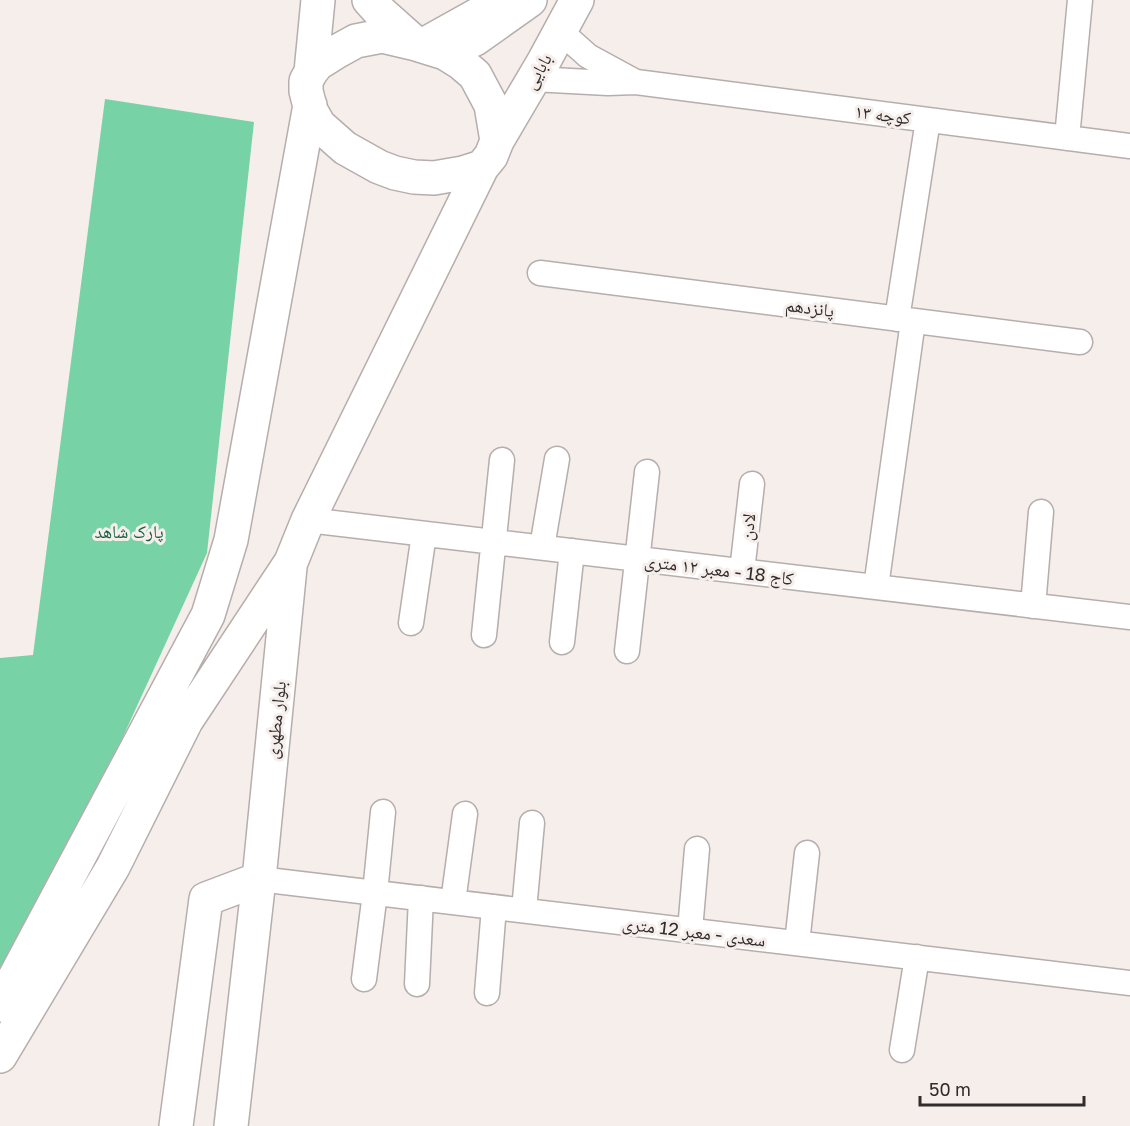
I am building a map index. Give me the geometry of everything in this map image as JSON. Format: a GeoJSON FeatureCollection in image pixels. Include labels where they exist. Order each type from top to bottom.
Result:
{"type":"FeatureCollection","features":[{"type":"Feature","properties":{"kind":"main road"},"geometry":{"type":"LineString","coordinates":[[311,72],[318,0]]}},
{"type":"Feature","properties":{"kind":"main road"},"geometry":{"type":"LineString","coordinates":[[369,0],[378,10],[430,48],[461,63],[475,75],[491,105],[489,154],[464,173],[434,178],[414,177],[378,167],[345,148],[319,125],[311,111],[306,81],[317,64],[336,51],[356,42],[382,36],[430,48],[475,39],[530,0]]}},
{"type":"Feature","properties":{"kind":"main road","name":"بابایی"},"geometry":{"type":"LineString","coordinates":[[291,562],[308,520],[489,154],[577,0]]}},
{"type":"Feature","properties":{"kind":"main road"},"geometry":{"type":"LineString","coordinates":[[0,1005],[208,615],[231,540],[310,105]]}},
{"type":"Feature","properties":{"kind":"main road"},"geometry":{"type":"LineString","coordinates":[[0,1056],[113,867],[186,720],[291,562]]}},
{"type":"Feature","properties":{"kind":"main road","name":"بلوار مطهری"},"geometry":{"type":"LineString","coordinates":[[231,1126],[291,562]]}},
{"type":"Feature","properties":{"kind":"main road"},"geometry":{"type":"LineString","coordinates":[[176,1126],[206,899],[259,879]]}},
{"type":"Feature","properties":{"kind":"street"},"geometry":{"type":"LineString","coordinates":[[430,48],[495,0]]}},
{"type":"Feature","properties":{"kind":"street"},"geometry":{"type":"LineString","coordinates":[[1067,138],[1080,0]]}},
{"type":"Feature","properties":{"kind":"street","name":"کوچه ۱۳"},"geometry":{"type":"LineString","coordinates":[[560,31],[588,56],[636,82]]}},
{"type":"Feature","properties":{"kind":"street","name":"کوچه ۱۳"},"geometry":{"type":"LineString","coordinates":[[533,79],[608,83],[636,82],[1130,146]]}},
{"type":"Feature","properties":{"kind":"street"},"geometry":{"type":"LineString","coordinates":[[876,587],[928,120]]}},
{"type":"Feature","properties":{"kind":"street","name":"پانزدهم"},"geometry":{"type":"LineString","coordinates":[[540,273],[1080,342]]}},
{"type":"Feature","properties":{"kind":"street"},"geometry":{"type":"LineString","coordinates":[[542,548],[556,459]]}},
{"type":"Feature","properties":{"kind":"street"},"geometry":{"type":"LineString","coordinates":[[484,634],[502,460]]}},
{"type":"Feature","properties":{"kind":"street"},"geometry":{"type":"LineString","coordinates":[[627,651],[648,472]]}},
{"type":"Feature","properties":{"kind":"street","name":"لادن"},"geometry":{"type":"LineString","coordinates":[[742,571],[752,484]]}},
{"type":"Feature","properties":{"kind":"street"},"geometry":{"type":"LineString","coordinates":[[1033,606],[1041,512]]}},
{"type":"Feature","properties":{"kind":"street","name":"کاج 18 - معبر ۱۲ متری"},"geometry":{"type":"LineString","coordinates":[[308,520],[1130,617]]}},
{"type":"Feature","properties":{"kind":"street"},"geometry":{"type":"LineString","coordinates":[[411,623],[424,534]]}},
{"type":"Feature","properties":{"kind":"street"},"geometry":{"type":"LineString","coordinates":[[562,642],[572,551]]}},
{"type":"Feature","properties":{"kind":"street"},"geometry":{"type":"LineString","coordinates":[[364,980],[383,812]]}},
{"type":"Feature","properties":{"kind":"street"},"geometry":{"type":"LineString","coordinates":[[453,902],[465,814]]}},
{"type":"Feature","properties":{"kind":"street"},"geometry":{"type":"LineString","coordinates":[[524,910],[532,823]]}},
{"type":"Feature","properties":{"kind":"street"},"geometry":{"type":"LineString","coordinates":[[690,930],[696,849]]}},
{"type":"Feature","properties":{"kind":"street"},"geometry":{"type":"LineString","coordinates":[[797,943],[807,853]]}},
{"type":"Feature","properties":{"kind":"street","name":"سعدی - معبر 12 متری"},"geometry":{"type":"LineString","coordinates":[[259,879],[1130,983]]}},
{"type":"Feature","properties":{"kind":"street"},"geometry":{"type":"LineString","coordinates":[[417,984],[421,898]]}},
{"type":"Feature","properties":{"kind":"street"},"geometry":{"type":"LineString","coordinates":[[487,993],[494,907]]}},
{"type":"Feature","properties":{"kind":"street"},"geometry":{"type":"LineString","coordinates":[[902,1050],[917,957]]}},
{"type":"Feature","properties":{"kind":"green space","name":"پارک شاهد"},"geometry":{"type":"Polygon","coordinates":[[[105,99],[254,122],[207,553],[73,846],[0,975],[0,658],[33,655],[105,99]]]}}]}
